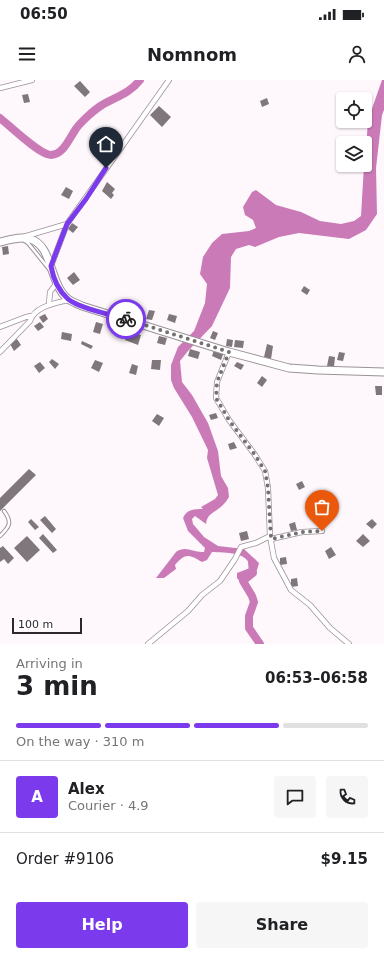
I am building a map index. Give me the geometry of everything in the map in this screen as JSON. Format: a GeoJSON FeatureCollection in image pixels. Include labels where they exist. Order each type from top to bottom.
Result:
{"type":"FeatureCollection","features":[{"type":"Feature","properties":{"kind":"main road"},"geometry":{"type":"LineString","coordinates":[[0,242],[19,238],[30,238],[38,242],[45,250],[56,284],[68,300],[82,306],[229,352],[289,368],[384,372]]}},
{"type":"Feature","properties":{"kind":"street"},"geometry":{"type":"LineString","coordinates":[[0,88],[32,80]]}},
{"type":"Feature","properties":{"kind":"street"},"geometry":{"type":"LineString","coordinates":[[52,270],[67,224],[169,80]]}},
{"type":"Feature","properties":{"kind":"street"},"geometry":{"type":"LineString","coordinates":[[19,238],[67,224]]}},
{"type":"Feature","properties":{"kind":"street"},"geometry":{"type":"LineString","coordinates":[[49,304],[50,292],[56,284]]}},
{"type":"Feature","properties":{"kind":"street"},"geometry":{"type":"LineString","coordinates":[[0,327],[31,316],[49,304],[68,300]]}},
{"type":"Feature","properties":{"kind":"street"},"geometry":{"type":"LineString","coordinates":[[0,352],[30,321],[31,316]]}},
{"type":"Feature","properties":{"kind":"street"},"geometry":{"type":"LineString","coordinates":[[229,352],[217,382],[216,398],[229,420],[265,471],[268,488],[270,537],[274,558],[291,590],[310,605],[330,628],[349,644]]}},
{"type":"Feature","properties":{"kind":"street"},"geometry":{"type":"LineString","coordinates":[[148,644],[188,611],[202,595],[220,581],[235,559],[241,547],[270,537],[302,532],[322,531]]}},
{"type":"Feature","properties":{"kind":"lane"},"geometry":{"type":"LineString","coordinates":[[0,536],[8,528],[9,523],[8,516],[4,511]]}},
{"type":"Feature","properties":{"kind":"shaded area"},"geometry":{"type":"Polygon","coordinates":[[[382,80],[384,80],[384,110],[382,115],[376,168],[377,214],[366,230],[349,239],[299,233],[279,237],[255,247],[249,245],[236,249],[231,257],[230,288],[212,326],[180,361],[182,382],[192,395],[208,423],[218,451],[221,476],[228,488],[229,497],[223,505],[208,517],[206,524],[195,516],[192,519],[193,524],[204,537],[218,546],[244,549],[259,563],[257,570],[247,575],[247,581],[249,584],[242,584],[237,578],[237,573],[250,568],[249,562],[245,558],[236,554],[212,552],[207,560],[202,562],[190,556],[182,558],[175,565],[176,569],[164,578],[156,578],[176,552],[186,549],[204,552],[205,548],[188,531],[183,518],[189,511],[194,509],[203,509],[201,507],[215,499],[218,495],[207,458],[208,450],[192,417],[174,388],[171,380],[171,365],[178,347],[194,331],[205,303],[207,284],[200,274],[203,257],[212,243],[222,234],[249,231],[256,228],[253,220],[245,215],[243,207],[252,192],[256,190],[276,205],[301,212],[320,221],[341,224],[354,221],[361,216],[364,172],[372,172],[372,136],[367,136],[367,128],[372,128],[372,109],[382,80]]]}},
{"type":"Feature","properties":{"kind":"building"},"geometry":{"type":"Polygon","coordinates":[[[80,81],[90,92],[85,97],[74,86],[80,81]]]}},
{"type":"Feature","properties":{"kind":"building"},"geometry":{"type":"Polygon","coordinates":[[[28,94],[30,102],[24,103],[22,95],[28,94]]]}},
{"type":"Feature","properties":{"kind":"building"},"geometry":{"type":"Polygon","coordinates":[[[267,98],[269,104],[262,107],[260,101],[267,98]]]}},
{"type":"Feature","properties":{"kind":"building"},"geometry":{"type":"Polygon","coordinates":[[[159,106],[171,117],[162,127],[150,115],[159,106]]]}},
{"type":"Feature","properties":{"kind":"building"},"geometry":{"type":"Polygon","coordinates":[[[107,182],[115,189],[112,193],[114,195],[111,199],[102,191],[107,182]]]}},
{"type":"Feature","properties":{"kind":"building"},"geometry":{"type":"Polygon","coordinates":[[[66,187],[73,191],[69,199],[61,195],[66,187]]]}},
{"type":"Feature","properties":{"kind":"building"},"geometry":{"type":"Polygon","coordinates":[[[72,223],[78,227],[73,233],[68,229],[72,223]]]}},
{"type":"Feature","properties":{"kind":"building"},"geometry":{"type":"Polygon","coordinates":[[[8,246],[9,254],[3,255],[2,247],[8,246]]]}},
{"type":"Feature","properties":{"kind":"building"},"geometry":{"type":"Polygon","coordinates":[[[74,272],[80,280],[73,285],[67,278],[74,272]]]}},
{"type":"Feature","properties":{"kind":"building"},"geometry":{"type":"Polygon","coordinates":[[[304,286],[310,290],[307,295],[301,291],[304,286]]]}},
{"type":"Feature","properties":{"kind":"building"},"geometry":{"type":"Polygon","coordinates":[[[149,310],[155,311],[152,320],[146,319],[149,310]]]}},
{"type":"Feature","properties":{"kind":"building"},"geometry":{"type":"Polygon","coordinates":[[[45,314],[48,319],[43,323],[39,317],[45,314]]]}},
{"type":"Feature","properties":{"kind":"building"},"geometry":{"type":"Polygon","coordinates":[[[169,314],[177,316],[175,323],[167,320],[169,314]]]}},
{"type":"Feature","properties":{"kind":"building"},"geometry":{"type":"Polygon","coordinates":[[[40,322],[44,327],[38,331],[34,326],[40,322]]]}},
{"type":"Feature","properties":{"kind":"building"},"geometry":{"type":"Polygon","coordinates":[[[96,322],[103,324],[100,334],[93,332],[96,322]]]}},
{"type":"Feature","properties":{"kind":"building"},"geometry":{"type":"Polygon","coordinates":[[[128,331],[141,335],[138,345],[125,340],[128,331]]]}},
{"type":"Feature","properties":{"kind":"building"},"geometry":{"type":"Polygon","coordinates":[[[213,331],[218,333],[215,340],[210,338],[213,331]]]}},
{"type":"Feature","properties":{"kind":"building"},"geometry":{"type":"Polygon","coordinates":[[[62,332],[72,334],[71,341],[61,339],[62,332]]]}},
{"type":"Feature","properties":{"kind":"building"},"geometry":{"type":"Polygon","coordinates":[[[159,336],[167,338],[165,345],[157,343],[159,336]]]}},
{"type":"Feature","properties":{"kind":"building"},"geometry":{"type":"Polygon","coordinates":[[[17,339],[21,345],[14,351],[10,344],[17,339]]]}},
{"type":"Feature","properties":{"kind":"building"},"geometry":{"type":"Polygon","coordinates":[[[227,339],[233,340],[232,347],[226,346],[227,339]]]}},
{"type":"Feature","properties":{"kind":"building"},"geometry":{"type":"Polygon","coordinates":[[[235,340],[244,341],[243,348],[234,347],[235,340]]]}},
{"type":"Feature","properties":{"kind":"building"},"geometry":{"type":"Polygon","coordinates":[[[82,341],[93,346],[91,349],[81,344],[82,341]]]}},
{"type":"Feature","properties":{"kind":"building"},"geometry":{"type":"Polygon","coordinates":[[[267,344],[273,346],[271,359],[264,357],[267,344]]]}},
{"type":"Feature","properties":{"kind":"building"},"geometry":{"type":"Polygon","coordinates":[[[190,349],[200,352],[198,359],[188,356],[190,349]]]}},
{"type":"Feature","properties":{"kind":"building"},"geometry":{"type":"Polygon","coordinates":[[[214,350],[224,352],[221,360],[212,356],[214,350]]]}},
{"type":"Feature","properties":{"kind":"building"},"geometry":{"type":"Polygon","coordinates":[[[339,352],[345,353],[343,361],[337,360],[339,352]]]}},
{"type":"Feature","properties":{"kind":"building"},"geometry":{"type":"Polygon","coordinates":[[[329,356],[335,357],[334,367],[327,366],[329,356]]]}},
{"type":"Feature","properties":{"kind":"building"},"geometry":{"type":"Polygon","coordinates":[[[52,359],[59,364],[55,369],[49,362],[52,359]]]}},
{"type":"Feature","properties":{"kind":"building"},"geometry":{"type":"Polygon","coordinates":[[[95,360],[103,363],[99,372],[91,368],[95,360]]]}},
{"type":"Feature","properties":{"kind":"building"},"geometry":{"type":"Polygon","coordinates":[[[152,360],[161,360],[160,370],[151,369],[152,360]]]}},
{"type":"Feature","properties":{"kind":"building"},"geometry":{"type":"Polygon","coordinates":[[[40,362],[45,368],[39,373],[34,366],[40,362]]]}},
{"type":"Feature","properties":{"kind":"building"},"geometry":{"type":"Polygon","coordinates":[[[237,362],[244,365],[241,370],[234,366],[237,362]]]}},
{"type":"Feature","properties":{"kind":"building"},"geometry":{"type":"Polygon","coordinates":[[[132,364],[138,366],[136,375],[129,373],[132,364]]]}},
{"type":"Feature","properties":{"kind":"building"},"geometry":{"type":"Polygon","coordinates":[[[262,376],[267,380],[262,387],[257,383],[262,376]]]}},
{"type":"Feature","properties":{"kind":"building"},"geometry":{"type":"Polygon","coordinates":[[[375,386],[382,386],[382,395],[376,395],[375,386]]]}},
{"type":"Feature","properties":{"kind":"building"},"geometry":{"type":"Polygon","coordinates":[[[216,413],[218,418],[211,420],[209,415],[216,413]]]}},
{"type":"Feature","properties":{"kind":"building"},"geometry":{"type":"Polygon","coordinates":[[[157,414],[164,418],[159,426],[152,421],[157,414]]]}},
{"type":"Feature","properties":{"kind":"building"},"geometry":{"type":"Polygon","coordinates":[[[234,442],[237,448],[230,450],[228,444],[234,442]]]}},
{"type":"Feature","properties":{"kind":"building"},"geometry":{"type":"Polygon","coordinates":[[[29,469],[36,475],[0,511],[0,498],[29,469]]]}},
{"type":"Feature","properties":{"kind":"building"},"geometry":{"type":"Polygon","coordinates":[[[302,481],[305,487],[299,490],[296,484],[302,481]]]}},
{"type":"Feature","properties":{"kind":"building"},"geometry":{"type":"Polygon","coordinates":[[[45,516],[56,529],[52,533],[40,520],[45,516]]]}},
{"type":"Feature","properties":{"kind":"building"},"geometry":{"type":"Polygon","coordinates":[[[31,519],[39,527],[35,530],[28,522],[31,519]]]}},
{"type":"Feature","properties":{"kind":"building"},"geometry":{"type":"Polygon","coordinates":[[[372,519],[377,524],[372,529],[366,524],[372,519]]]}},
{"type":"Feature","properties":{"kind":"building"},"geometry":{"type":"Polygon","coordinates":[[[295,522],[297,530],[291,531],[289,524],[295,522]]]}},
{"type":"Feature","properties":{"kind":"building"},"geometry":{"type":"Polygon","coordinates":[[[247,531],[249,539],[241,541],[239,533],[247,531]]]}},
{"type":"Feature","properties":{"kind":"building"},"geometry":{"type":"Polygon","coordinates":[[[43,534],[57,550],[53,553],[39,538],[43,534]]]}},
{"type":"Feature","properties":{"kind":"building"},"geometry":{"type":"Polygon","coordinates":[[[363,534],[370,541],[363,547],[356,541],[363,534]]]}},
{"type":"Feature","properties":{"kind":"building"},"geometry":{"type":"Polygon","coordinates":[[[27,536],[40,550],[27,562],[14,548],[27,536]]]}},
{"type":"Feature","properties":{"kind":"building"},"geometry":{"type":"Polygon","coordinates":[[[3,546],[14,558],[8,564],[4,559],[0,562],[0,548],[3,546]]]}},
{"type":"Feature","properties":{"kind":"building"},"geometry":{"type":"Polygon","coordinates":[[[331,547],[336,555],[329,559],[325,551],[331,547]]]}},
{"type":"Feature","properties":{"kind":"building"},"geometry":{"type":"Polygon","coordinates":[[[286,557],[287,564],[280,565],[280,558],[286,557]]]}},
{"type":"Feature","properties":{"kind":"building"},"geometry":{"type":"Polygon","coordinates":[[[297,578],[298,586],[291,587],[291,579],[297,578]]]}},
{"type":"Feature","properties":{"kind":"waterway"},"geometry":{"type":"LineString","coordinates":[[0,118],[25,140],[46,154],[55,154],[62,150],[76,129],[91,114],[102,105],[127,92],[140,80]]}},
{"type":"Feature","properties":{"kind":"waterway"},"geometry":{"type":"LineString","coordinates":[[252,562],[253,573],[243,581],[254,602],[249,616],[249,628],[260,644]]}},
{"type":"Feature","properties":{"kind":"way so far"},"geometry":{"type":"LineString","coordinates":[[126,319],[229,352],[217,382],[216,398],[229,420],[265,471],[268,488],[271,539],[302,532],[322,531]]}},
{"type":"Feature","properties":{"kind":"route"},"geometry":{"type":"LineString","coordinates":[[106,168],[86,199],[67,224],[51,266],[52,274],[56,284],[68,300],[82,306],[126,319]]}}]}
